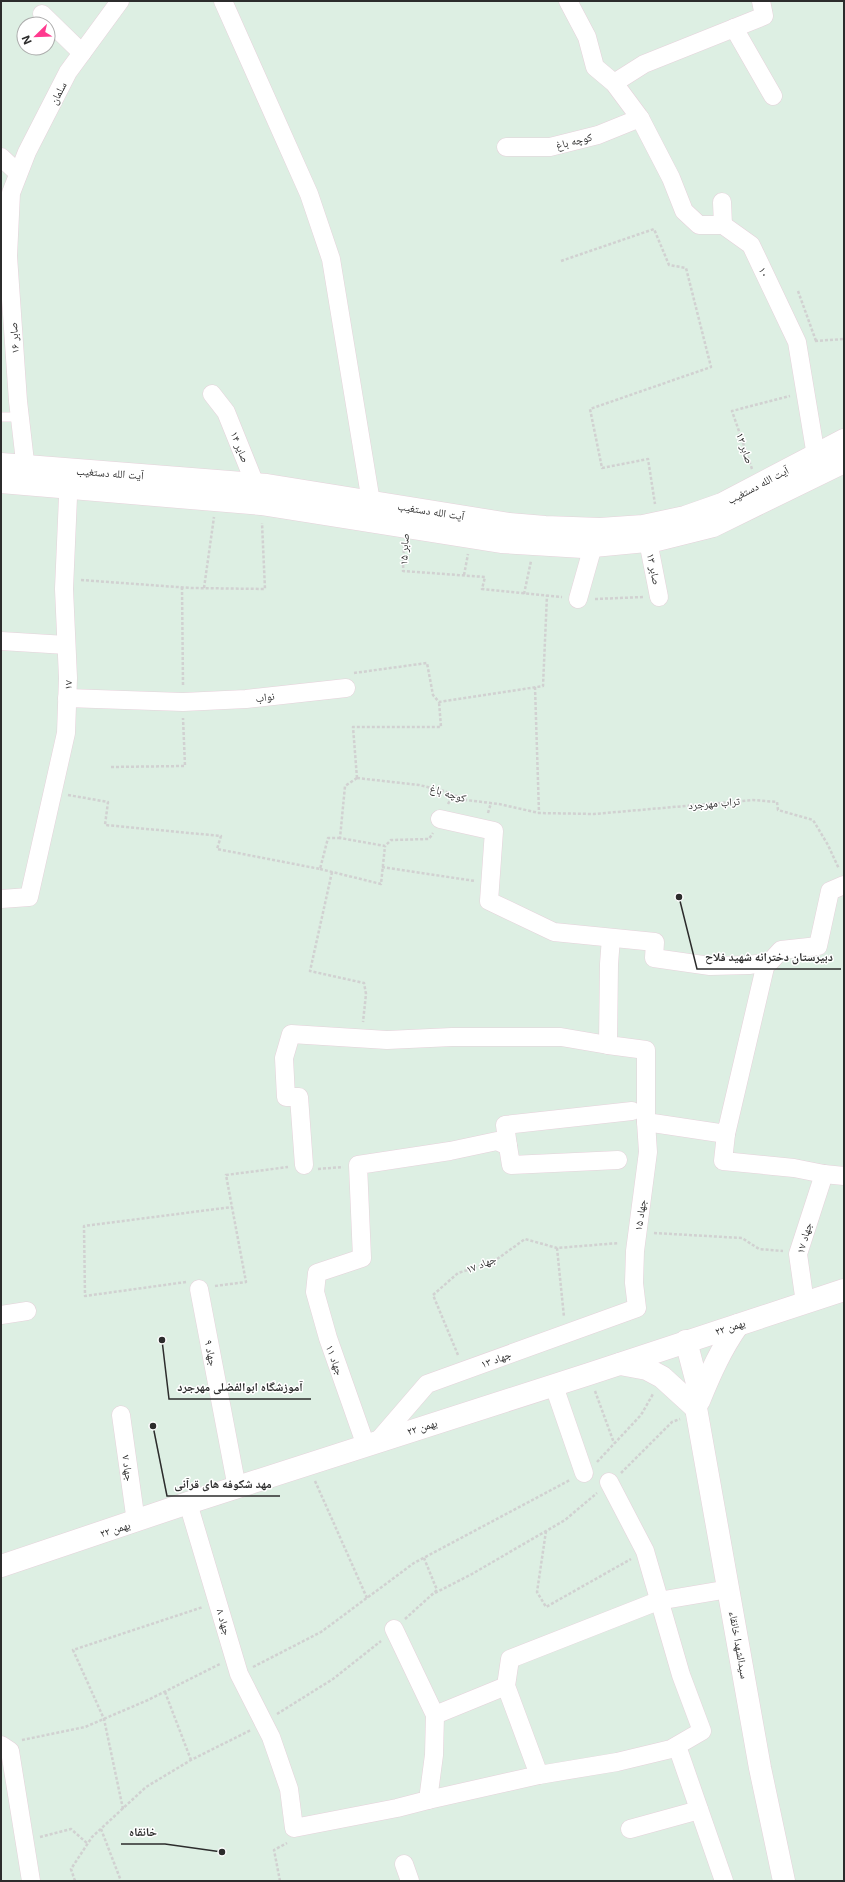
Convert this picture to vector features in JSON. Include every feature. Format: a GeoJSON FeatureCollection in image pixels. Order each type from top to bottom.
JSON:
{"type":"FeatureCollection","features":[{"type":"Feature","properties":{"kind":"main road","name":"آیت الله دستغیب"},"geometry":{"type":"LineString","coordinates":[[370,512],[405,527],[501,542],[583,547],[593,546],[653,532],[713,526],[818,465],[844,440]]}},
{"type":"Feature","properties":{"kind":"main road","name":"آیت الله دستغیب"},"geometry":{"type":"LineString","coordinates":[[653,532],[685,517],[722,504],[758,484],[818,465],[844,462]]}},
{"type":"Feature","properties":{"kind":"main road","name":"آیت الله دستغیب"},"geometry":{"type":"LineString","coordinates":[[1,464],[26,475]]}},
{"type":"Feature","properties":{"kind":"main road","name":"آیت الله دستغیب"},"geometry":{"type":"LineString","coordinates":[[1,482],[26,475],[69,478],[258,497],[370,512],[545,527],[600,529],[643,526],[653,532]]}},
{"type":"Feature","properties":{"kind":"main road","name":"آیت الله دستغیب"},"geometry":{"type":"LineString","coordinates":[[69,478],[216,500],[258,497]]}},
{"type":"Feature","properties":{"kind":"main road","name":"۲۲ بهمن"},"geometry":{"type":"LineString","coordinates":[[1,1566],[136,1522],[188,1503],[554,1386],[844,1290]]}},
{"type":"Feature","properties":{"kind":"main road"},"geometry":{"type":"LineString","coordinates":[[697,1410],[711,1370],[724,1345],[738,1325]]}},
{"type":"Feature","properties":{"kind":"main road"},"geometry":{"type":"LineString","coordinates":[[680,1344],[688,1396],[697,1410]]}},
{"type":"Feature","properties":{"kind":"main road"},"geometry":{"type":"LineString","coordinates":[[619,1364],[647,1369],[662,1378],[697,1410]]}},
{"type":"Feature","properties":{"kind":"main road","name":"سیدالشهدا خانقاء"},"geometry":{"type":"LineString","coordinates":[[697,1410],[760,1768],[784,1881]]}},
{"type":"Feature","properties":{"kind":"street","name":"سلمان"},"geometry":{"type":"LineString","coordinates":[[6,193],[18,173],[27,152],[68,72],[120,1]]}},
{"type":"Feature","properties":{"kind":"street"},"geometry":{"type":"LineString","coordinates":[[223,1],[309,194],[331,259],[370,512]]}},
{"type":"Feature","properties":{"kind":"street"},"geometry":{"type":"LineString","coordinates":[[568,1],[587,37],[595,67],[614,83],[640,118],[671,178],[684,211],[699,225],[723,225],[722,202]]}},
{"type":"Feature","properties":{"kind":"street"},"geometry":{"type":"LineString","coordinates":[[614,83],[644,64],[764,16],[761,1]]}},
{"type":"Feature","properties":{"kind":"street"},"geometry":{"type":"LineString","coordinates":[[42,14],[82,53]]}},
{"type":"Feature","properties":{"kind":"street"},"geometry":{"type":"LineString","coordinates":[[734,28],[773,96]]}},
{"type":"Feature","properties":{"kind":"street","name":"کوچه باغ"},"geometry":{"type":"LineString","coordinates":[[506,147],[550,147],[598,135],[640,118]]}},
{"type":"Feature","properties":{"kind":"street"},"geometry":{"type":"LineString","coordinates":[[1,157],[18,173]]}},
{"type":"Feature","properties":{"kind":"street","name":"صابر ۱۶"},"geometry":{"type":"LineString","coordinates":[[6,193],[8,256],[8,360],[20,417],[26,475]]}},
{"type":"Feature","properties":{"kind":"street","name":"۱۰"},"geometry":{"type":"LineString","coordinates":[[723,225],[751,245],[797,342],[818,465]]}},
{"type":"Feature","properties":{"kind":"street","name":"صایر ۱۴"},"geometry":{"type":"LineString","coordinates":[[212,394],[226,412],[258,497]]}},
{"type":"Feature","properties":{"kind":"street","name":"۱۷"},"geometry":{"type":"LineString","coordinates":[[1,899],[29,897],[54,792],[66,733],[67,698],[64,579],[69,478]]}},
{"type":"Feature","properties":{"kind":"street","name":"صابر ۱۳"},"geometry":{"type":"LineString","coordinates":[[653,532],[659,597]]}},
{"type":"Feature","properties":{"kind":"street"},"geometry":{"type":"LineString","coordinates":[[578,599],[593,546]]}},
{"type":"Feature","properties":{"kind":"street"},"geometry":{"type":"LineString","coordinates":[[1,640],[66,645]]}},
{"type":"Feature","properties":{"kind":"street","name":"نواب"},"geometry":{"type":"LineString","coordinates":[[67,698],[183,702],[246,700],[346,688]]}},
{"type":"Feature","properties":{"kind":"street"},"geometry":{"type":"LineString","coordinates":[[440,819],[494,831],[490,901],[554,932],[655,942],[654,958],[710,966],[749,965],[770,962],[781,950],[818,946],[830,891],[842,879]]}},
{"type":"Feature","properties":{"kind":"street"},"geometry":{"type":"LineString","coordinates":[[304,1165],[299,1097],[286,1097],[284,1058],[290,1034],[387,1040],[452,1037],[561,1037],[608,1045],[609,964],[611,938]]}},
{"type":"Feature","properties":{"kind":"street"},"geometry":{"type":"LineString","coordinates":[[766,963],[726,1134],[723,1161],[794,1168],[844,1176]]}},
{"type":"Feature","properties":{"kind":"street","name":"جهاد ۱۵"},"geometry":{"type":"LineString","coordinates":[[608,1045],[646,1050],[646,1122],[648,1152],[636,1237],[634,1283],[637,1308]]}},
{"type":"Feature","properties":{"kind":"street"},"geometry":{"type":"LineString","coordinates":[[618,1160],[511,1165],[505,1125],[632,1111]]}},
{"type":"Feature","properties":{"kind":"street"},"geometry":{"type":"LineString","coordinates":[[646,1122],[726,1134]]}},
{"type":"Feature","properties":{"kind":"street"},"geometry":{"type":"LineString","coordinates":[[358,1165],[450,1151],[497,1141],[508,1146]]}},
{"type":"Feature","properties":{"kind":"street","name":"جهاد ۱۱"},"geometry":{"type":"LineString","coordinates":[[358,1165],[362,1258],[317,1273],[315,1292],[328,1338],[371,1444]]}},
{"type":"Feature","properties":{"kind":"street","name":"جهاد ۱۷"},"geometry":{"type":"LineString","coordinates":[[805,1303],[798,1254],[824,1174]]}},
{"type":"Feature","properties":{"kind":"street","name":"جهاد ۹"},"geometry":{"type":"LineString","coordinates":[[199,1289],[237,1488]]}},
{"type":"Feature","properties":{"kind":"street","name":"جهاد ۱۳"},"geometry":{"type":"LineString","coordinates":[[371,1444],[427,1384],[637,1308]]}},
{"type":"Feature","properties":{"kind":"street"},"geometry":{"type":"LineString","coordinates":[[1,1315],[27,1311]]}},
{"type":"Feature","properties":{"kind":"street"},"geometry":{"type":"LineString","coordinates":[[554,1386],[584,1473]]}},
{"type":"Feature","properties":{"kind":"street","name":"جهاد ۷"},"geometry":{"type":"LineString","coordinates":[[121,1415],[136,1522]]}},
{"type":"Feature","properties":{"kind":"street"},"geometry":{"type":"LineString","coordinates":[[294,1828],[397,1808],[539,1775],[616,1762],[671,1749],[702,1732],[681,1675],[644,1551],[609,1482]]}},
{"type":"Feature","properties":{"kind":"street","name":"جهاد ۸"},"geometry":{"type":"LineString","coordinates":[[188,1503],[219,1602],[239,1674],[268,1730],[289,1788],[294,1828]]}},
{"type":"Feature","properties":{"kind":"street"},"geometry":{"type":"LineString","coordinates":[[539,1775],[506,1686],[510,1659],[658,1601],[729,1589]]}},
{"type":"Feature","properties":{"kind":"street"},"geometry":{"type":"LineString","coordinates":[[394,1629],[436,1715],[434,1755],[428,1800]]}},
{"type":"Feature","properties":{"kind":"street"},"geometry":{"type":"LineString","coordinates":[[436,1715],[506,1686]]}},
{"type":"Feature","properties":{"kind":"street"},"geometry":{"type":"LineString","coordinates":[[1,1745],[10,1751],[26,1840],[31,1881]]}},
{"type":"Feature","properties":{"kind":"street"},"geometry":{"type":"LineString","coordinates":[[677,1746],[724,1881]]}},
{"type":"Feature","properties":{"kind":"street"},"geometry":{"type":"LineString","coordinates":[[630,1829],[699,1810]]}},
{"type":"Feature","properties":{"kind":"street"},"geometry":{"type":"LineString","coordinates":[[404,1864],[410,1881]]}},
{"type":"Feature","properties":{"kind":"lane"},"geometry":{"type":"LineString","coordinates":[[1,417],[20,417]]}},
{"type":"Feature","properties":{"kind":"path"},"geometry":{"type":"LineString","coordinates":[[561,260],[654,229],[669,265],[686,268],[711,367],[590,409],[602,468],[648,459],[653,532]]}},
{"type":"Feature","properties":{"kind":"path"},"geometry":{"type":"LineString","coordinates":[[798,291],[816,341]]}},
{"type":"Feature","properties":{"kind":"path"},"geometry":{"type":"LineString","coordinates":[[797,342],[844,339]]}},
{"type":"Feature","properties":{"kind":"path","name":"صابر ۱۲"},"geometry":{"type":"LineString","coordinates":[[758,484],[732,411],[806,392]]}},
{"type":"Feature","properties":{"kind":"path"},"geometry":{"type":"LineString","coordinates":[[64,579],[204,588],[265,589],[258,497]]}},
{"type":"Feature","properties":{"kind":"path"},"geometry":{"type":"LineString","coordinates":[[204,588],[216,500]]}},
{"type":"Feature","properties":{"kind":"path","name":"صابر ۱۵"},"geometry":{"type":"LineString","coordinates":[[405,527],[403,571],[485,577],[482,590],[524,594]]}},
{"type":"Feature","properties":{"kind":"path"},"geometry":{"type":"LineString","coordinates":[[535,544],[524,594],[578,599],[659,597]]}},
{"type":"Feature","properties":{"kind":"path"},"geometry":{"type":"LineString","coordinates":[[439,702],[543,686],[547,595]]}},
{"type":"Feature","properties":{"kind":"path"},"geometry":{"type":"LineString","coordinates":[[340,838],[345,786],[357,778],[353,727],[441,727],[439,702],[433,695],[427,663],[348,674],[346,688]]}},
{"type":"Feature","properties":{"kind":"path"},"geometry":{"type":"LineString","coordinates":[[535,687],[539,813]]}},
{"type":"Feature","properties":{"kind":"path","name":"کوچه باغ"},"geometry":{"type":"LineString","coordinates":[[357,778],[419,785],[466,800],[500,804],[539,813]]}},
{"type":"Feature","properties":{"kind":"path"},"geometry":{"type":"LineString","coordinates":[[54,792],[108,802],[105,825],[221,836],[217,850],[320,869],[381,884],[385,846],[391,840],[429,839],[453,795]]}},
{"type":"Feature","properties":{"kind":"path","name":"تراب مهرجرد"},"geometry":{"type":"LineString","coordinates":[[539,813],[594,814],[753,800],[776,802],[778,810],[813,820],[828,845],[842,879]]}},
{"type":"Feature","properties":{"kind":"path"},"geometry":{"type":"LineString","coordinates":[[320,869],[328,838],[340,838],[385,846]]}},
{"type":"Feature","properties":{"kind":"path"},"geometry":{"type":"LineString","coordinates":[[382,867],[491,883]]}},
{"type":"Feature","properties":{"kind":"path"},"geometry":{"type":"LineString","coordinates":[[332,872],[310,971],[364,983],[366,994],[361,1039]]}},
{"type":"Feature","properties":{"kind":"path"},"geometry":{"type":"LineString","coordinates":[[232,1207],[84,1226],[85,1296],[185,1282],[199,1289],[246,1282],[232,1207],[226,1175],[304,1165],[321,1170],[358,1165]]}},
{"type":"Feature","properties":{"kind":"path","name":"جهاد ۱۷"},"geometry":{"type":"LineString","coordinates":[[464,1370],[433,1295],[458,1273],[493,1262],[525,1238],[557,1248],[636,1237],[742,1238],[759,1249],[798,1254]]}},
{"type":"Feature","properties":{"kind":"path"},"geometry":{"type":"LineString","coordinates":[[557,1248],[565,1333]]}},
{"type":"Feature","properties":{"kind":"path"},"geometry":{"type":"LineString","coordinates":[[589,1374],[614,1443]]}},
{"type":"Feature","properties":{"kind":"path"},"geometry":{"type":"LineString","coordinates":[[1,1745],[85,1727],[165,1692],[227,1661],[239,1674],[321,1632],[414,1563],[584,1473],[641,1415],[662,1378]]}},
{"type":"Feature","properties":{"kind":"path"},"geometry":{"type":"LineString","coordinates":[[431,1595],[472,1574],[565,1520],[632,1463],[672,1422],[697,1410]]}},
{"type":"Feature","properties":{"kind":"path"},"geometry":{"type":"LineString","coordinates":[[308,1465],[367,1598]]}},
{"type":"Feature","properties":{"kind":"path"},"geometry":{"type":"LineString","coordinates":[[546,1531],[537,1592],[546,1607],[644,1551]]}},
{"type":"Feature","properties":{"kind":"path"},"geometry":{"type":"LineString","coordinates":[[75,1881],[71,1870],[88,1844],[101,1829],[146,1788],[191,1760],[268,1730],[394,1629],[437,1590],[424,1558]]}},
{"type":"Feature","properties":{"kind":"path"},"geometry":{"type":"LineString","coordinates":[[122,1809],[104,1719],[73,1650],[219,1602]]}},
{"type":"Feature","properties":{"kind":"path"},"geometry":{"type":"LineString","coordinates":[[165,1692],[191,1760]]}},
{"type":"Feature","properties":{"kind":"path"},"geometry":{"type":"LineString","coordinates":[[280,1881],[274,1850],[292,1840],[294,1828]]}},
{"type":"Feature","properties":{"kind":"path"},"geometry":{"type":"LineString","coordinates":[[26,1840],[71,1829],[88,1844]]}},
{"type":"Feature","properties":{"kind":"path"},"geometry":{"type":"LineString","coordinates":[[101,1829],[121,1881]]}},
{"type":"Feature","properties":{"kind":"place","name":"دبیرستان دخترانه شهید فلاح"},"geometry":{"type":"Point","coordinates":[679,897]}},
{"type":"Feature","properties":{"kind":"place","name":"آموزشگاه ابوالفضلی مهرجرد"},"geometry":{"type":"Point","coordinates":[162,1340]}},
{"type":"Feature","properties":{"kind":"place","name":"مهد شکوفه های قرآنی"},"geometry":{"type":"Point","coordinates":[153,1426]}},
{"type":"Feature","properties":{"kind":"place","name":"خانقاه"},"geometry":{"type":"Point","coordinates":[222,1852]}}]}
